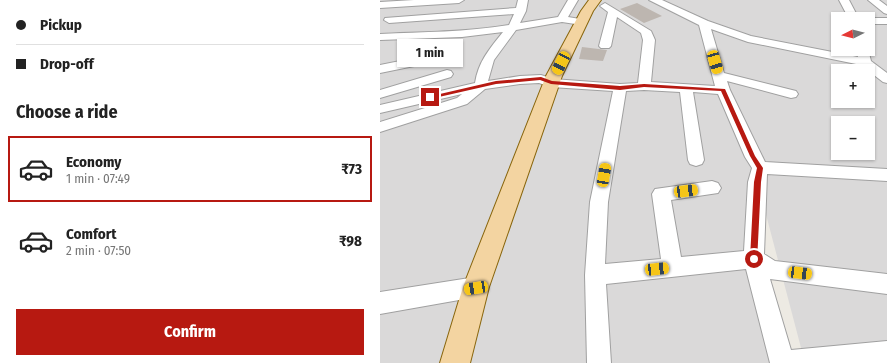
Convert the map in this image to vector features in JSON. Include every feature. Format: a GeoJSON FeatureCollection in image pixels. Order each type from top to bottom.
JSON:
{"type":"FeatureCollection","features":[{"type":"Feature","properties":{"kind":"main road"},"geometry":{"type":"LineString","coordinates":[[455,363],[476,288],[551,83],[596,7]]}},
{"type":"Feature","properties":{"kind":"street"},"geometry":{"type":"LineString","coordinates":[[383,3],[459,0]]}},
{"type":"Feature","properties":{"kind":"street"},"geometry":{"type":"LineString","coordinates":[[481,86],[481,77],[485,66],[495,48],[512,27],[521,11],[524,0]]}},
{"type":"Feature","properties":{"kind":"street"},"geometry":{"type":"LineString","coordinates":[[654,0],[704,23],[748,39],[865,62],[887,79]]}},
{"type":"Feature","properties":{"kind":"street"},"geometry":{"type":"LineString","coordinates":[[844,0],[850,12]]}},
{"type":"Feature","properties":{"kind":"street"},"geometry":{"type":"LineString","coordinates":[[873,0],[887,11]]}},
{"type":"Feature","properties":{"kind":"street"},"geometry":{"type":"LineString","coordinates":[[380,30],[401,3]]}},
{"type":"Feature","properties":{"kind":"street"},"geometry":{"type":"LineString","coordinates":[[562,19],[596,7]]}},
{"type":"Feature","properties":{"kind":"street"},"geometry":{"type":"LineString","coordinates":[[596,7],[605,46]]}},
{"type":"Feature","properties":{"kind":"street"},"geometry":{"type":"LineString","coordinates":[[380,37],[462,34],[562,19],[596,7],[646,31],[649,40],[644,86]]}},
{"type":"Feature","properties":{"kind":"street"},"geometry":{"type":"LineString","coordinates":[[389,20],[521,11]]}},
{"type":"Feature","properties":{"kind":"street"},"geometry":{"type":"LineString","coordinates":[[875,21],[887,21]]}},
{"type":"Feature","properties":{"kind":"street"},"geometry":{"type":"LineString","coordinates":[[704,23],[721,82],[753,156],[760,168],[757,182],[754,259],[782,363]]}},
{"type":"Feature","properties":{"kind":"street"},"geometry":{"type":"LineString","coordinates":[[711,48],[731,33]]}},
{"type":"Feature","properties":{"kind":"street"},"geometry":{"type":"LineString","coordinates":[[864,56],[865,62]]}},
{"type":"Feature","properties":{"kind":"street"},"geometry":{"type":"LineString","coordinates":[[380,69],[420,61]]}},
{"type":"Feature","properties":{"kind":"street"},"geometry":{"type":"LineString","coordinates":[[380,94],[447,74]]}},
{"type":"Feature","properties":{"kind":"street"},"geometry":{"type":"LineString","coordinates":[[380,109],[496,82],[541,79],[551,83],[620,88],[644,86],[686,89],[721,82],[791,94]]}},
{"type":"Feature","properties":{"kind":"street"},"geometry":{"type":"LineString","coordinates":[[380,128],[462,101],[481,86]]}},
{"type":"Feature","properties":{"kind":"street"},"geometry":{"type":"LineString","coordinates":[[599,363],[595,275],[599,202],[620,88]]}},
{"type":"Feature","properties":{"kind":"street"},"geometry":{"type":"LineString","coordinates":[[686,89],[696,160]]}},
{"type":"Feature","properties":{"kind":"street"},"geometry":{"type":"LineString","coordinates":[[760,168],[887,176]]}},
{"type":"Feature","properties":{"kind":"street"},"geometry":{"type":"LineString","coordinates":[[672,268],[661,194],[712,188]]}},
{"type":"Feature","properties":{"kind":"street"},"geometry":{"type":"LineString","coordinates":[[595,275],[754,259],[772,270],[887,284]]}},
{"type":"Feature","properties":{"kind":"street"},"geometry":{"type":"LineString","coordinates":[[380,303],[476,288]]}},
{"type":"Feature","properties":{"kind":"street"},"geometry":{"type":"LineString","coordinates":[[786,363],[887,353]]}},
{"type":"Feature","properties":{"kind":"shaded area"},"geometry":{"type":"Polygon","coordinates":[[[380,0],[887,0],[887,363],[805,363],[758,184],[755,243],[787,363],[380,363],[380,0]]]}},
{"type":"Feature","properties":{"kind":"building"},"geometry":{"type":"Polygon","coordinates":[[[637,3],[662,16],[644,23],[620,9],[637,3]]]}},
{"type":"Feature","properties":{"kind":"building"},"geometry":{"type":"Polygon","coordinates":[[[582,47],[607,50],[603,61],[579,59],[582,47]]]}},
{"type":"Feature","properties":{"kind":"route"},"geometry":{"type":"LineString","coordinates":[[430,97],[496,82],[541,79],[551,83],[620,88],[644,86],[723,90],[760,168],[757,182],[754,259]]}}]}
